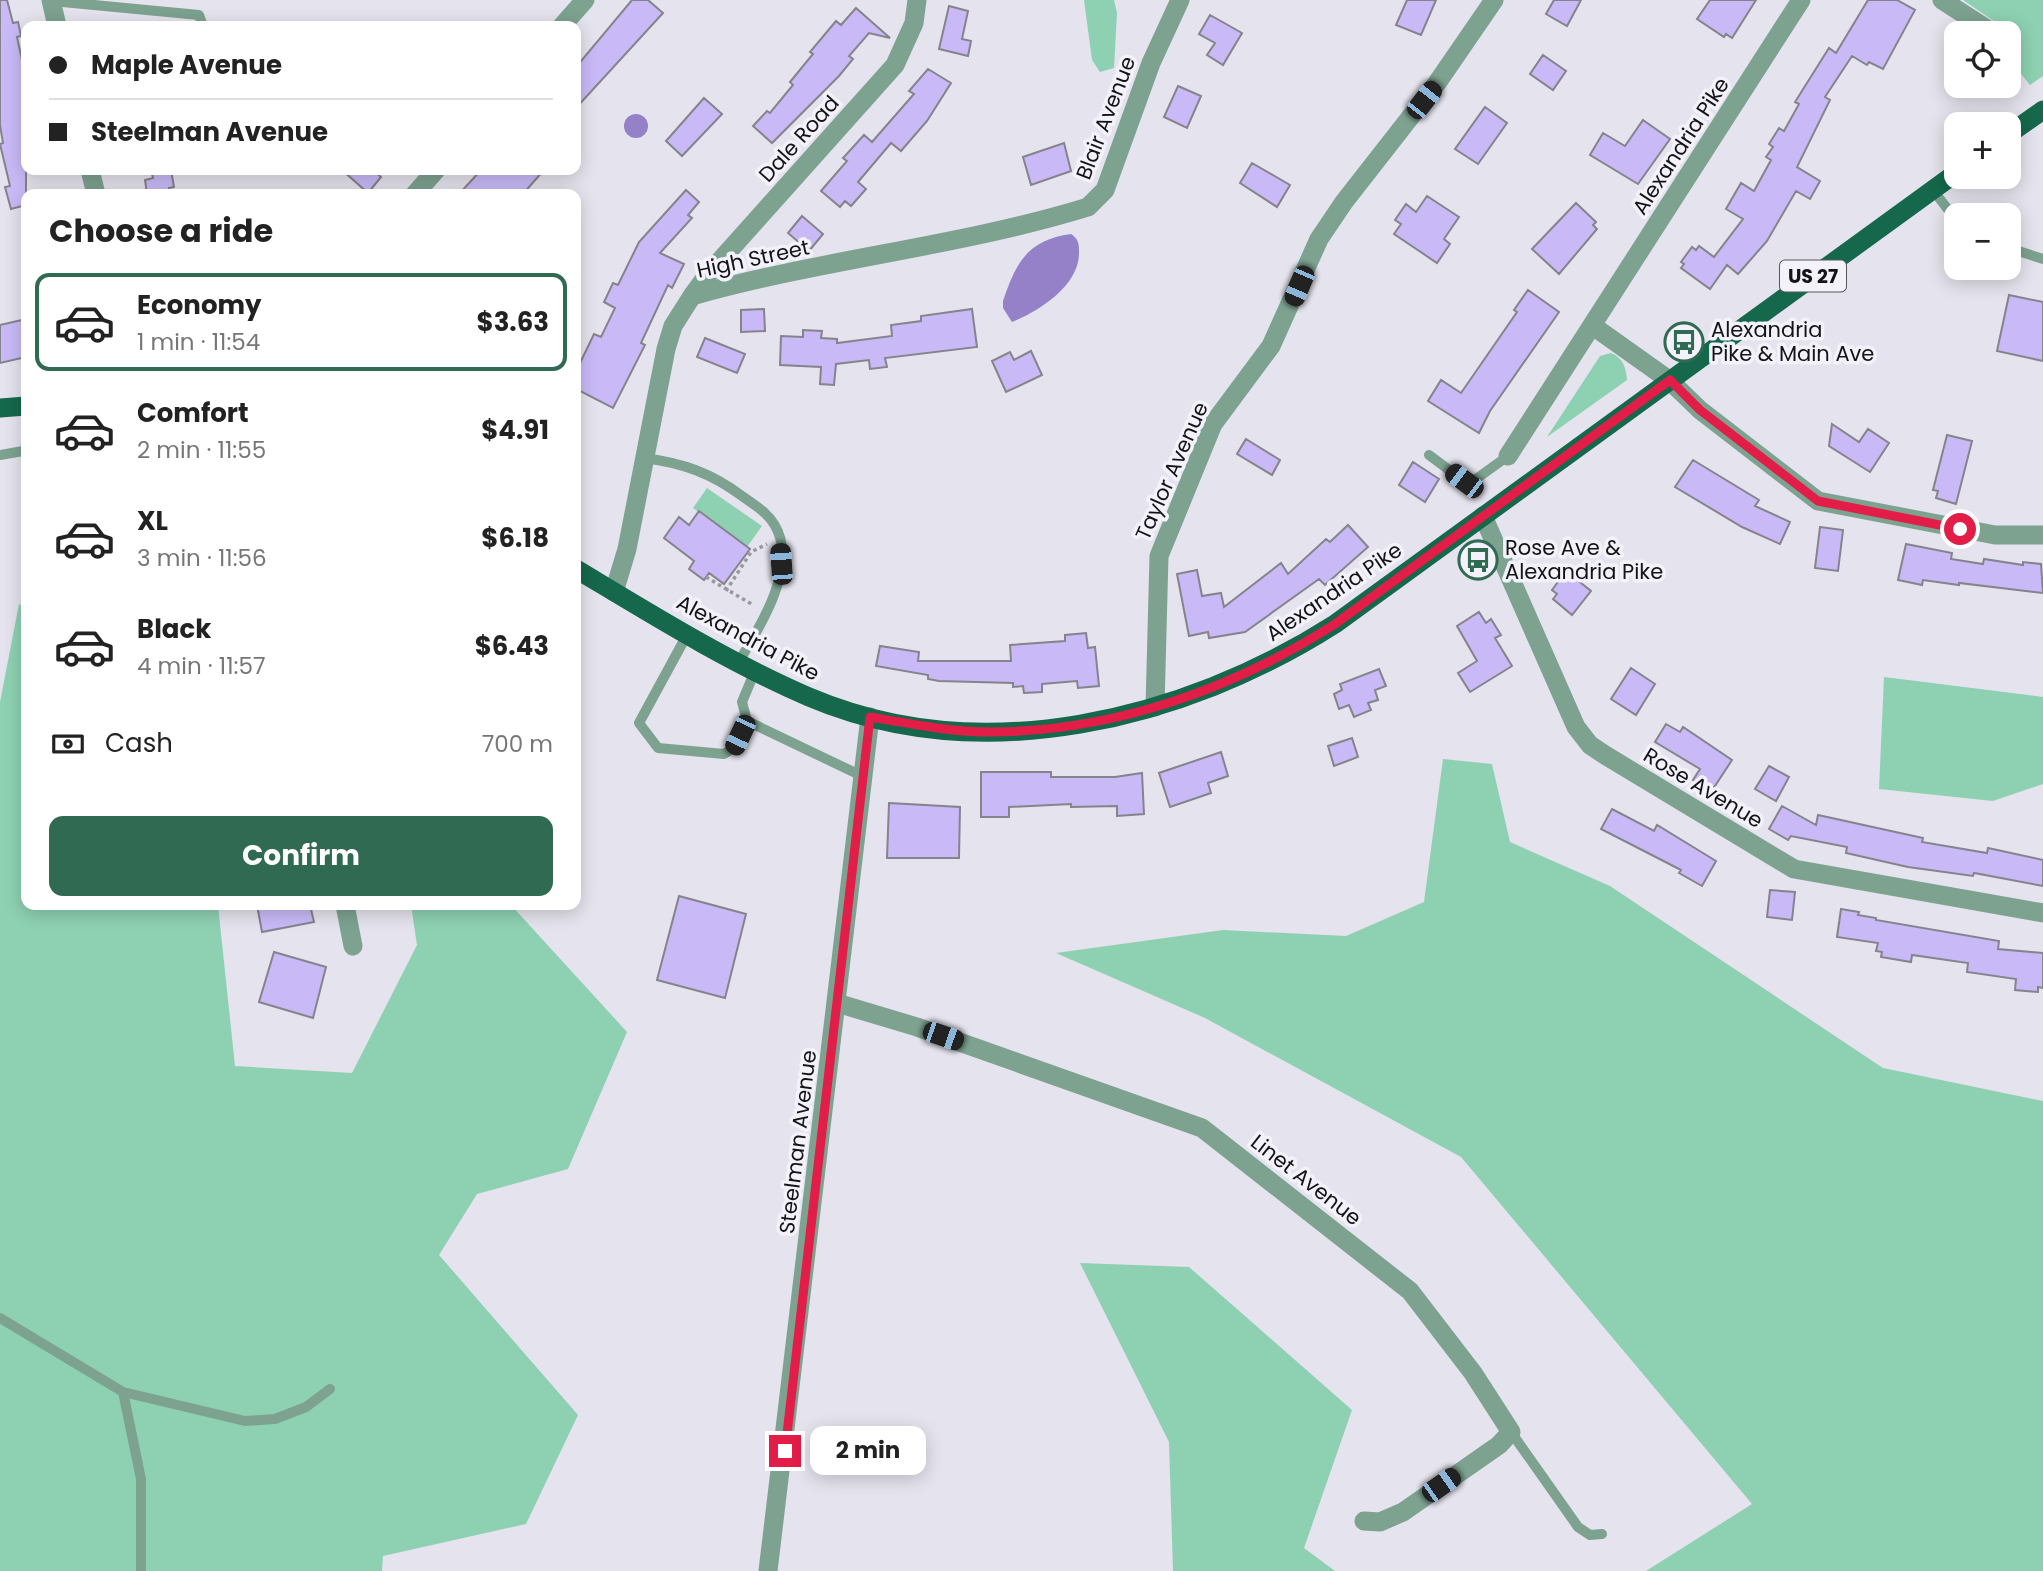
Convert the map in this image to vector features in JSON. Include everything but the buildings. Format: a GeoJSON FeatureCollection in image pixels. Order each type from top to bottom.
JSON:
{"type":"FeatureCollection","features":[{"type":"Feature","properties":{"kind":"main road"},"geometry":{"type":"LineString","coordinates":[[2021,126],[2043,110]]}},
{"type":"Feature","properties":{"kind":"main road","name":"Alexandria Pike"},"geometry":{"type":"LineString","coordinates":[[581,572],[746,667],[810,697],[870,717],[936,729],[993,732],[1117,718],[1215,688],[1296,649],[1944,182]]}},
{"type":"Feature","properties":{"kind":"main road"},"geometry":{"type":"LineString","coordinates":[[0,408],[21,406]]}},
{"type":"Feature","properties":{"kind":"street"},"geometry":{"type":"LineString","coordinates":[[52,0],[56,21]]}},
{"type":"Feature","properties":{"kind":"street"},"geometry":{"type":"LineString","coordinates":[[566,21],[585,0]]}},
{"type":"Feature","properties":{"kind":"street","name":"Dale Road"},"geometry":{"type":"LineString","coordinates":[[692,296],[709,273],[895,65],[914,23],[917,0]]}},
{"type":"Feature","properties":{"kind":"street","name":"Blair Avenue"},"geometry":{"type":"LineString","coordinates":[[1043,219],[1087,207],[1105,190],[1151,63],[1180,0]]}},
{"type":"Feature","properties":{"kind":"street","name":"Taylor Avenue"},"geometry":{"type":"LineString","coordinates":[[1155,707],[1159,556],[1213,424],[1271,346],[1319,239],[1344,202],[1437,83],[1494,0]]}},
{"type":"Feature","properties":{"kind":"street","name":"Alexandria Pike"},"geometry":{"type":"LineString","coordinates":[[1508,456],[1801,0]]}},
{"type":"Feature","properties":{"kind":"street"},"geometry":{"type":"LineString","coordinates":[[1942,0],[1974,21]]}},
{"type":"Feature","properties":{"kind":"street"},"geometry":{"type":"LineString","coordinates":[[419,189],[432,175]]}},
{"type":"Feature","properties":{"kind":"street","name":"High Street"},"geometry":{"type":"LineString","coordinates":[[614,592],[627,549],[666,349],[673,326],[692,296],[748,280],[917,250],[1043,219]]}},
{"type":"Feature","properties":{"kind":"street"},"geometry":{"type":"LineString","coordinates":[[1593,326],[1670,380],[1709,417],[1818,501],[1995,535],[2043,535]]}},
{"type":"Feature","properties":{"kind":"street","name":"Rose Avenue"},"geometry":{"type":"LineString","coordinates":[[1483,516],[1559,693],[1576,727],[1598,750],[1794,869],[2043,913]]}},
{"type":"Feature","properties":{"kind":"street","name":"Steelman Avenue"},"geometry":{"type":"LineString","coordinates":[[768,1571],[870,717]]}},
{"type":"Feature","properties":{"kind":"street"},"geometry":{"type":"LineString","coordinates":[[346,910],[352,946]]}},
{"type":"Feature","properties":{"kind":"street","name":"Linet Avenue"},"geometry":{"type":"LineString","coordinates":[[837,1003],[917,1027],[1202,1128],[1410,1291],[1473,1373],[1511,1433]]}},
{"type":"Feature","properties":{"kind":"street"},"geometry":{"type":"LineString","coordinates":[[1364,1521],[1380,1522],[1403,1512],[1499,1446],[1511,1433]]}},
{"type":"Feature","properties":{"kind":"lane"},"geometry":{"type":"LineString","coordinates":[[52,0],[201,21]]}},
{"type":"Feature","properties":{"kind":"lane"},"geometry":{"type":"LineString","coordinates":[[1933,190],[1944,204]]}},
{"type":"Feature","properties":{"kind":"lane"},"geometry":{"type":"LineString","coordinates":[[2021,252],[2043,258]]}},
{"type":"Feature","properties":{"kind":"lane"},"geometry":{"type":"LineString","coordinates":[[0,455],[21,451]]}},
{"type":"Feature","properties":{"kind":"lane"},"geometry":{"type":"LineString","coordinates":[[1429,455],[1464,481],[1476,479],[1508,456]]}},
{"type":"Feature","properties":{"kind":"lane"},"geometry":{"type":"LineString","coordinates":[[644,458],[683,463],[713,475],[767,515],[776,526],[781,564],[776,594],[746,667],[742,702],[747,721],[734,748],[724,754],[658,748],[639,723],[688,633]]}},
{"type":"Feature","properties":{"kind":"lane"},"geometry":{"type":"LineString","coordinates":[[747,721],[863,777]]}},
{"type":"Feature","properties":{"kind":"lane"},"geometry":{"type":"LineString","coordinates":[[0,1318],[123,1392],[245,1422],[275,1419],[306,1407],[330,1389]]}},
{"type":"Feature","properties":{"kind":"lane"},"geometry":{"type":"LineString","coordinates":[[123,1392],[142,1479],[141,1571]]}},
{"type":"Feature","properties":{"kind":"lane"},"geometry":{"type":"LineString","coordinates":[[1511,1433],[1578,1527],[1590,1535],[1602,1534]]}},
{"type":"Feature","properties":{"kind":"path"},"geometry":{"type":"LineString","coordinates":[[726,591],[751,552],[762,545],[779,542]]}},
{"type":"Feature","properties":{"kind":"path"},"geometry":{"type":"LineString","coordinates":[[706,577],[726,591],[768,612]]}},
{"type":"Feature","properties":{"kind":"green space"},"geometry":{"type":"Polygon","coordinates":[[[1084,0],[1114,0],[1117,13],[1114,68],[1100,72],[1092,60],[1084,0]]]}},
{"type":"Feature","properties":{"kind":"green space"},"geometry":{"type":"Polygon","coordinates":[[[1963,0],[2043,0],[2043,76],[2030,85],[2021,74],[2021,21],[1994,21],[1963,0]]]}},
{"type":"Feature","properties":{"kind":"green space"},"geometry":{"type":"Polygon","coordinates":[[[1611,353],[1623,364],[1627,380],[1547,437],[1600,356],[1611,353]]]}},
{"type":"Feature","properties":{"kind":"green space"},"geometry":{"type":"Polygon","coordinates":[[[707,488],[762,526],[747,547],[693,508],[707,488]]]}},
{"type":"Feature","properties":{"kind":"green space"},"geometry":{"type":"Polygon","coordinates":[[[19,604],[21,910],[219,910],[235,1066],[352,1073],[417,945],[412,910],[516,910],[627,1032],[568,1169],[477,1194],[439,1255],[578,1415],[526,1524],[383,1556],[382,1571],[0,1571],[0,702],[19,604]]]}},
{"type":"Feature","properties":{"kind":"green space"},"geometry":{"type":"Polygon","coordinates":[[[1884,677],[2043,697],[2043,784],[1993,801],[1879,789],[1884,677]]]}},
{"type":"Feature","properties":{"kind":"green space"},"geometry":{"type":"Polygon","coordinates":[[[1443,759],[1492,764],[1510,842],[1610,886],[1883,1068],[2043,1101],[2043,1571],[1646,1571],[1752,1504],[1461,1157],[1205,1018],[1056,953],[1223,930],[1346,936],[1424,902],[1443,759]]]}},
{"type":"Feature","properties":{"kind":"green space"},"geometry":{"type":"Polygon","coordinates":[[[1080,1263],[1189,1267],[1352,1410],[1304,1548],[1335,1571],[1173,1571],[1169,1442],[1080,1263]]]}},
{"type":"Feature","properties":{"kind":"shaded area"},"geometry":{"type":"Polygon","coordinates":[[[636,114],[647,121],[648,126],[641,137],[636,138],[625,131],[624,126],[631,115],[636,114]]]}},
{"type":"Feature","properties":{"kind":"shaded area"},"geometry":{"type":"Polygon","coordinates":[[[1071,234],[1079,245],[1077,265],[1072,276],[1056,296],[1012,322],[1003,308],[1003,301],[1019,264],[1026,255],[1044,242],[1071,234]]]}},
{"type":"Feature","properties":{"kind":"place","name":"Alexandria Pike & Main Ave"},"geometry":{"type":"Point","coordinates":[1684,342]}},
{"type":"Feature","properties":{"kind":"place","name":"Rose Ave & Alexandria Pike"},"geometry":{"type":"Point","coordinates":[1478,560]}},
{"type":"Feature","properties":{"kind":"route"},"geometry":{"type":"LineString","coordinates":[[785,1451],[870,717],[936,729],[993,732],[1057,727],[1117,718],[1215,688],[1296,649],[1335,624],[1670,380],[1700,410],[1818,501],[1960,529]]}}]}
